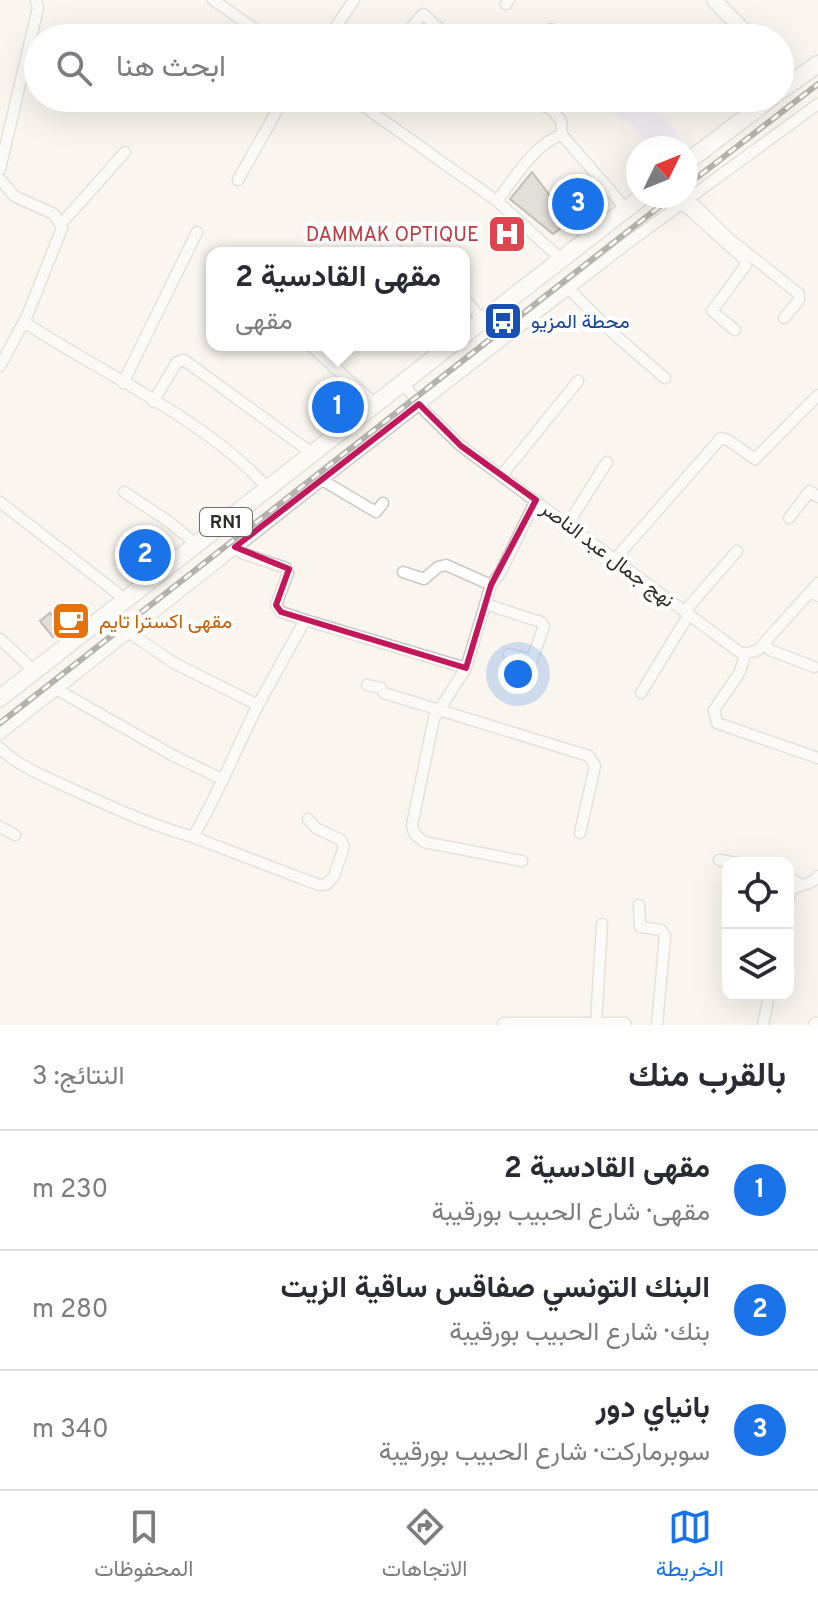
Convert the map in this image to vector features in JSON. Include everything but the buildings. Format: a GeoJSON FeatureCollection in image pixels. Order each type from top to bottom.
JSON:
{"type":"FeatureCollection","features":[{"type":"Feature","properties":{"kind":"main road"},"geometry":{"type":"LineString","coordinates":[[794,82],[818,64]]}},
{"type":"Feature","properties":{"kind":"main road"},"geometry":{"type":"LineString","coordinates":[[698,154],[753,112]]}},
{"type":"Feature","properties":{"kind":"main road"},"geometry":{"type":"LineString","coordinates":[[470,331],[626,209]]}},
{"type":"Feature","properties":{"kind":"main road","name":"RN1"},"geometry":{"type":"LineString","coordinates":[[0,698],[441,351]]}},
{"type":"Feature","properties":{"kind":"street"},"geometry":{"type":"LineString","coordinates":[[34,24],[38,8],[36,0]]}},
{"type":"Feature","properties":{"kind":"street"},"geometry":{"type":"LineString","coordinates":[[213,0],[248,24]]}},
{"type":"Feature","properties":{"kind":"street"},"geometry":{"type":"LineString","coordinates":[[338,24],[354,0]]}},
{"type":"Feature","properties":{"kind":"street"},"geometry":{"type":"LineString","coordinates":[[714,0],[737,24]]}},
{"type":"Feature","properties":{"kind":"street"},"geometry":{"type":"LineString","coordinates":[[414,24],[423,14],[434,24]]}},
{"type":"Feature","properties":{"kind":"street"},"geometry":{"type":"LineString","coordinates":[[0,169],[24,67]]}},
{"type":"Feature","properties":{"kind":"street"},"geometry":{"type":"LineString","coordinates":[[698,194],[818,104]]}},
{"type":"Feature","properties":{"kind":"street"},"geometry":{"type":"LineString","coordinates":[[238,180],[276,112]]}},
{"type":"Feature","properties":{"kind":"street"},"geometry":{"type":"LineString","coordinates":[[373,112],[497,201],[562,260]]}},
{"type":"Feature","properties":{"kind":"street"},"geometry":{"type":"LineString","coordinates":[[554,112],[561,121],[562,135],[626,209]]}},
{"type":"Feature","properties":{"kind":"street"},"geometry":{"type":"LineString","coordinates":[[497,201],[542,145],[562,135]]}},
{"type":"Feature","properties":{"kind":"street"},"geometry":{"type":"LineString","coordinates":[[61,224],[125,152]]}},
{"type":"Feature","properties":{"kind":"street"},"geometry":{"type":"LineString","coordinates":[[0,179],[10,193],[54,214],[61,224],[61,232],[24,322],[0,366]]}},
{"type":"Feature","properties":{"kind":"street"},"geometry":{"type":"LineString","coordinates":[[0,734],[419,404],[679,208]]}},
{"type":"Feature","properties":{"kind":"street"},"geometry":{"type":"LineString","coordinates":[[693,208],[744,259],[746,265],[712,311],[735,330]]}},
{"type":"Feature","properties":{"kind":"street"},"geometry":{"type":"LineString","coordinates":[[694,208],[799,294],[799,300],[784,318]]}},
{"type":"Feature","properties":{"kind":"street"},"geometry":{"type":"LineString","coordinates":[[123,383],[197,232]]}},
{"type":"Feature","properties":{"kind":"street"},"geometry":{"type":"LineString","coordinates":[[375,234],[393,247]]}},
{"type":"Feature","properties":{"kind":"street"},"geometry":{"type":"LineString","coordinates":[[569,289],[615,335],[665,378]]}},
{"type":"Feature","properties":{"kind":"street"},"geometry":{"type":"LineString","coordinates":[[470,305],[483,321]]}},
{"type":"Feature","properties":{"kind":"street"},"geometry":{"type":"LineString","coordinates":[[24,322],[209,439],[254,473],[268,489]]}},
{"type":"Feature","properties":{"kind":"street"},"geometry":{"type":"LineString","coordinates":[[317,351],[375,404]]}},
{"type":"Feature","properties":{"kind":"street"},"geometry":{"type":"LineString","coordinates":[[153,402],[177,362],[184,360],[313,454]]}},
{"type":"Feature","properties":{"kind":"street"},"geometry":{"type":"LineString","coordinates":[[502,475],[578,381]]}},
{"type":"Feature","properties":{"kind":"street","name":"نهج جمال عبد الناصر"},"geometry":{"type":"LineString","coordinates":[[402,382],[419,404],[461,446],[745,654]]}},
{"type":"Feature","properties":{"kind":"street"},"geometry":{"type":"LineString","coordinates":[[615,559],[721,438],[755,459],[818,395]]}},
{"type":"Feature","properties":{"kind":"street"},"geometry":{"type":"LineString","coordinates":[[568,524],[607,462]]}},
{"type":"Feature","properties":{"kind":"street"},"geometry":{"type":"LineString","coordinates":[[322,480],[376,512],[383,503]]}},
{"type":"Feature","properties":{"kind":"street"},"geometry":{"type":"LineString","coordinates":[[789,518],[810,491],[818,497]]}},
{"type":"Feature","properties":{"kind":"street"},"geometry":{"type":"LineString","coordinates":[[124,492],[196,544]]}},
{"type":"Feature","properties":{"kind":"street"},"geometry":{"type":"LineString","coordinates":[[522,861],[424,842],[414,833],[412,825],[434,718],[466,668],[491,585],[536,500]]}},
{"type":"Feature","properties":{"kind":"street"},"geometry":{"type":"LineString","coordinates":[[0,502],[126,600]]}},
{"type":"Feature","properties":{"kind":"street"},"geometry":{"type":"LineString","coordinates":[[235,547],[242,553],[286,568],[288,573],[276,605],[281,612],[466,668]]}},
{"type":"Feature","properties":{"kind":"street"},"geometry":{"type":"LineString","coordinates":[[641,693],[687,612],[737,551]]}},
{"type":"Feature","properties":{"kind":"street"},"geometry":{"type":"LineString","coordinates":[[403,572],[424,579],[438,567],[446,565],[491,585]]}},
{"type":"Feature","properties":{"kind":"street"},"geometry":{"type":"LineString","coordinates":[[818,583],[814,594],[758,650],[745,654],[740,672],[714,710],[717,723],[818,758]]}},
{"type":"Feature","properties":{"kind":"street"},"geometry":{"type":"LineString","coordinates":[[485,604],[541,622],[544,626],[532,660],[509,654]]}},
{"type":"Feature","properties":{"kind":"street"},"geometry":{"type":"LineString","coordinates":[[193,837],[210,808],[258,705],[305,620]]}},
{"type":"Feature","properties":{"kind":"street"},"geometry":{"type":"LineString","coordinates":[[130,633],[174,663],[258,705]]}},
{"type":"Feature","properties":{"kind":"street"},"geometry":{"type":"LineString","coordinates":[[0,639],[34,671]]}},
{"type":"Feature","properties":{"kind":"street"},"geometry":{"type":"LineString","coordinates":[[764,644],[770,650],[814,667]]}},
{"type":"Feature","properties":{"kind":"street"},"geometry":{"type":"LineString","coordinates":[[367,685],[381,688],[384,693],[589,756],[595,766],[580,833]]}},
{"type":"Feature","properties":{"kind":"street"},"geometry":{"type":"LineString","coordinates":[[56,689],[174,756],[222,779]]}},
{"type":"Feature","properties":{"kind":"street"},"geometry":{"type":"LineString","coordinates":[[0,748],[21,764],[116,809],[319,885],[327,884],[334,876],[344,847],[341,840],[316,828],[308,819]]}},
{"type":"Feature","properties":{"kind":"street"},"geometry":{"type":"LineString","coordinates":[[0,827],[15,835]]}},
{"type":"Feature","properties":{"kind":"street"},"geometry":{"type":"LineString","coordinates":[[794,888],[811,883],[818,876]]}},
{"type":"Feature","properties":{"kind":"street"},"geometry":{"type":"LineString","coordinates":[[794,880],[800,884]]}},
{"type":"Feature","properties":{"kind":"street"},"geometry":{"type":"LineString","coordinates":[[639,905],[640,927],[661,930],[665,936],[657,1025]]}},
{"type":"Feature","properties":{"kind":"street"},"geometry":{"type":"LineString","coordinates":[[587,1024],[602,924]]}},
{"type":"Feature","properties":{"kind":"street"},"geometry":{"type":"LineString","coordinates":[[763,1025],[768,1001]]}},
{"type":"Feature","properties":{"kind":"street"},"geometry":{"type":"LineString","coordinates":[[505,1025],[624,1025]]}},
{"type":"Feature","properties":{"kind":"highlighted area"},"geometry":{"type":"Polygon","coordinates":[[[419,404],[461,446],[536,500],[491,585],[466,668],[281,612],[276,605],[289,569],[235,547],[419,404]]]}},
{"type":"Feature","properties":{"kind":"shaded area"},"geometry":{"type":"Polygon","coordinates":[[[614,112],[661,112],[679,136],[641,136],[627,118],[622,122],[614,112]]]}},
{"type":"Feature","properties":{"kind":"railway"},"geometry":{"type":"LineString","coordinates":[[794,103],[818,84]]}},
{"type":"Feature","properties":{"kind":"railway"},"geometry":{"type":"LineString","coordinates":[[698,177],[782,112]]}},
{"type":"Feature","properties":{"kind":"railway"},"geometry":{"type":"LineString","coordinates":[[0,723],[658,208]]}},
{"type":"Feature","properties":{"kind":"place","name":"بانياي دور"},"geometry":{"type":"Point","coordinates":[578,204]}},
{"type":"Feature","properties":{"kind":"place","name":"DAMMAK OPTIQUE"},"geometry":{"type":"Point","coordinates":[507,234]}},
{"type":"Feature","properties":{"kind":"place","name":"محطة المزيو"},"geometry":{"type":"Point","coordinates":[503,321]}},
{"type":"Feature","properties":{"kind":"place","name":"مقهى القادسية 2"},"geometry":{"type":"Point","coordinates":[338,407]}},
{"type":"Feature","properties":{"kind":"place","name":"البنك التونسي صفاقس ساقية الزيت"},"geometry":{"type":"Point","coordinates":[145,555]}},
{"type":"Feature","properties":{"kind":"place","name":"مقهى اكسترا تايم"},"geometry":{"type":"Point","coordinates":[71,621]}}]}
